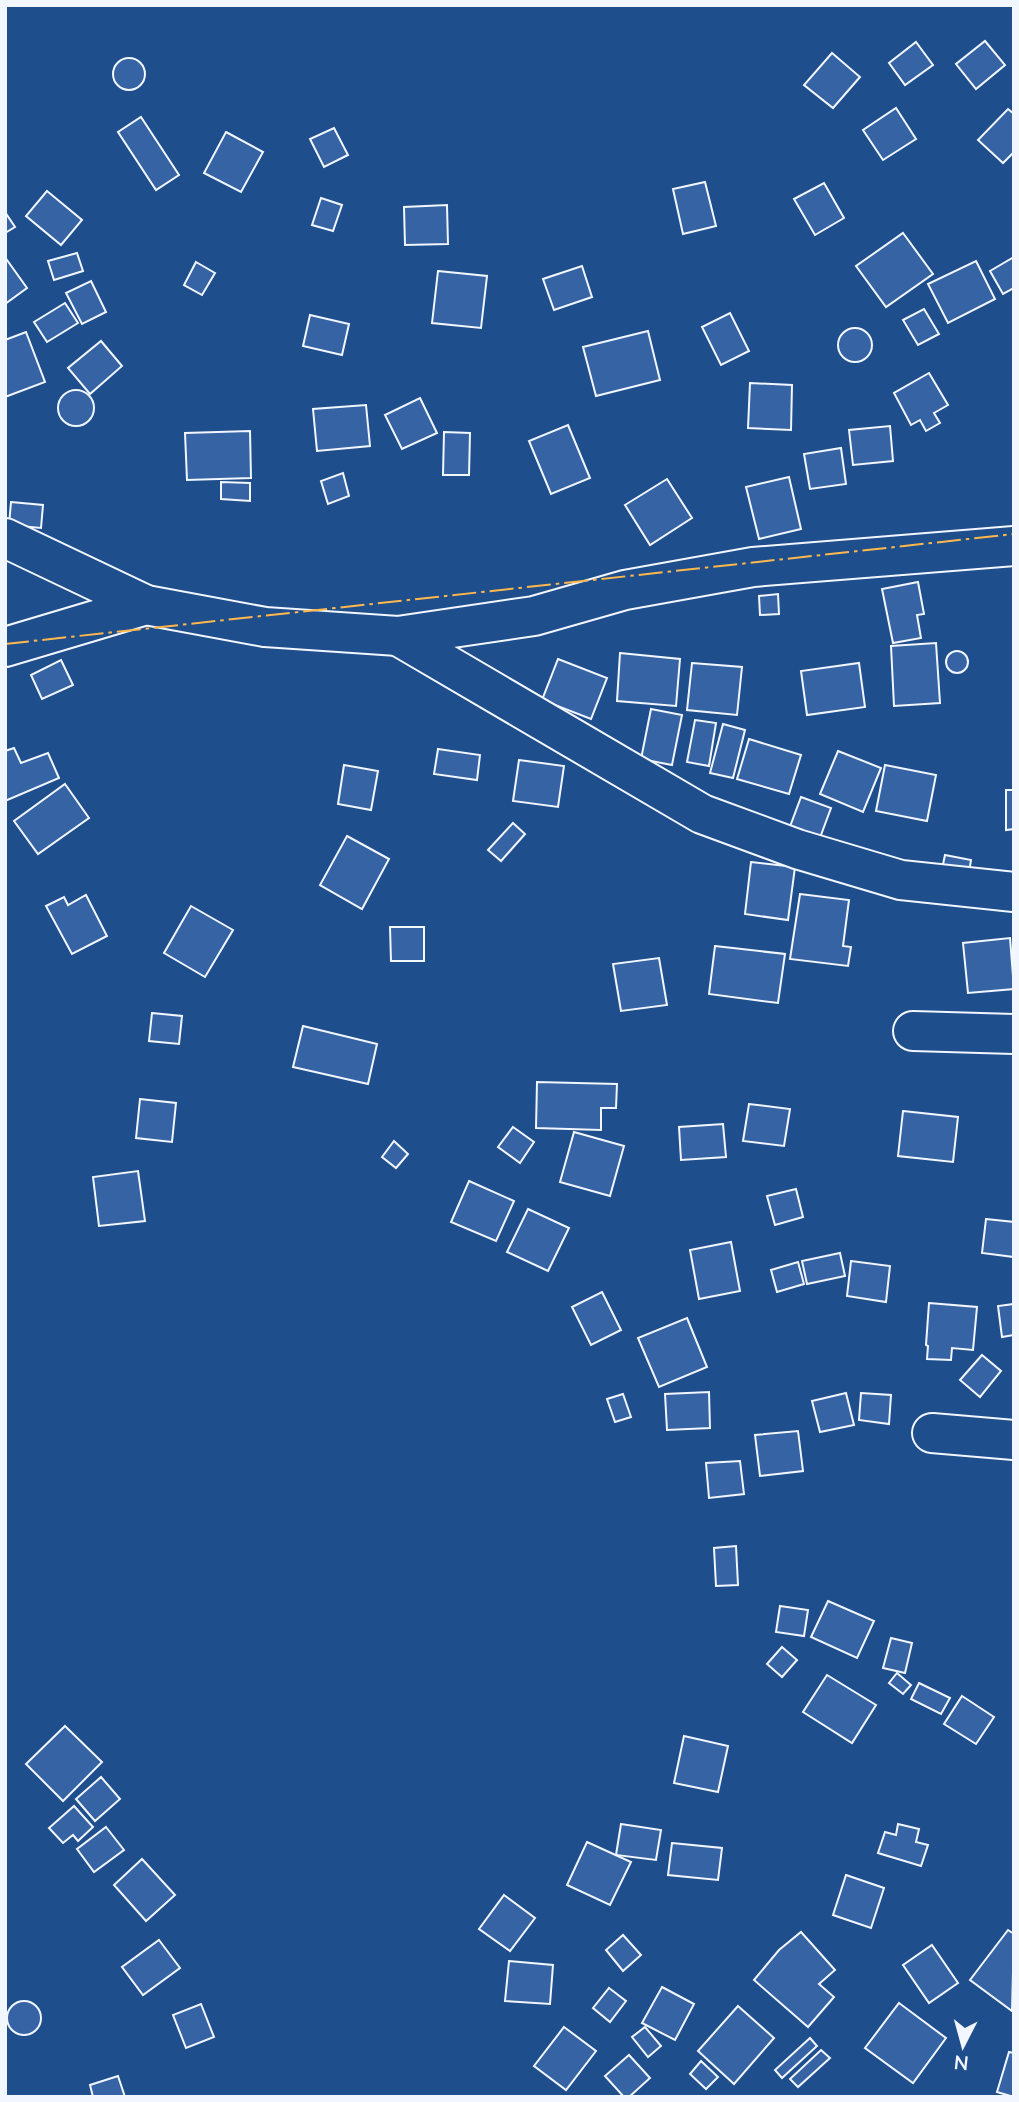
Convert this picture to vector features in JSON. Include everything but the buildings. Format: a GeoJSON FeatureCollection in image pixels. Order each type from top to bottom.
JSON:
{"type":"FeatureCollection","features":[{"type":"Feature","properties":{"kind":"street"},"geometry":{"type":"LineString","coordinates":[[5,538],[146,605],[265,627],[398,636],[534,616],[625,590],[753,567],[1014,546]]}},
{"type":"Feature","properties":{"kind":"street"},"geometry":{"type":"LineString","coordinates":[[5,647],[146,605]]}},
{"type":"Feature","properties":{"kind":"street"},"geometry":{"type":"LineString","coordinates":[[398,636],[702,814],[797,849],[901,880],[1014,892]]}},
{"type":"Feature","properties":{"kind":"street"},"geometry":{"type":"LineString","coordinates":[[913,1031],[1014,1034]]}},
{"type":"Feature","properties":{"kind":"street"},"geometry":{"type":"LineString","coordinates":[[932,1433],[1014,1440]]}},
{"type":"Feature","properties":{"kind":"power"},"geometry":{"type":"LineString","coordinates":[[5,644],[1014,534]]}}]}
